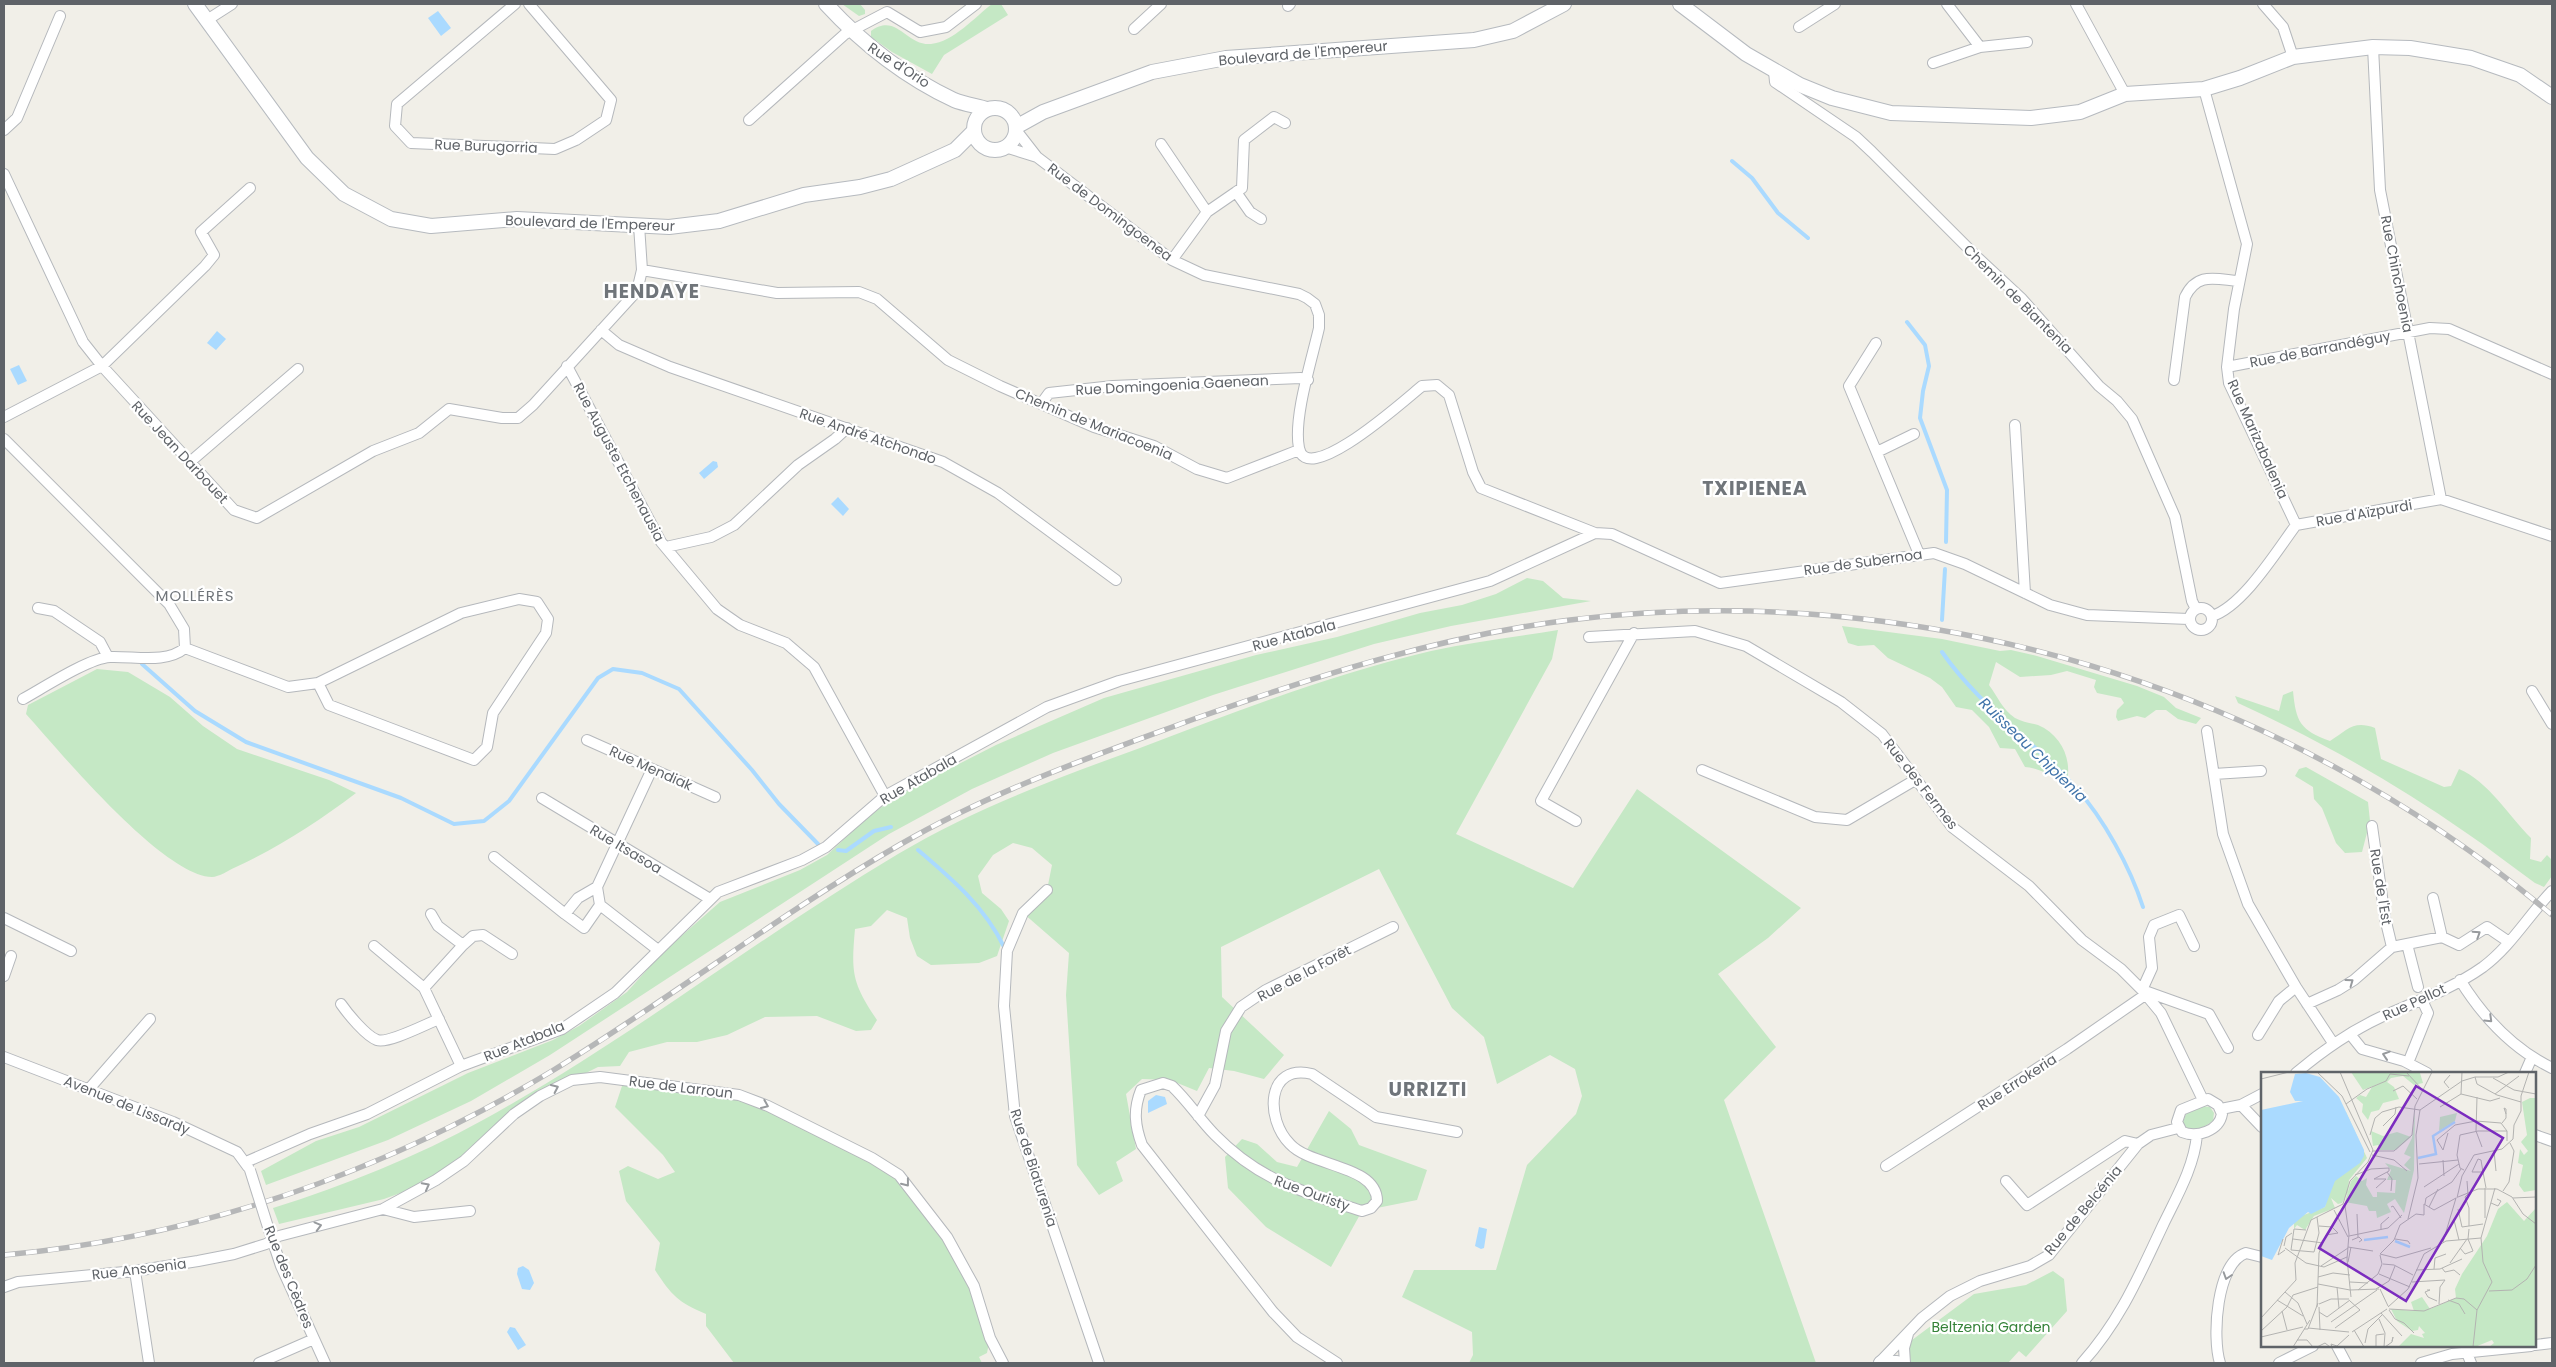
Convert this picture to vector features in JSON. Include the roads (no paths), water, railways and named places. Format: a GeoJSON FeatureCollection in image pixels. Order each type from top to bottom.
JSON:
{"type":"FeatureCollection","features":[{"type":"Feature","properties":{"kind":"main road","name":"Boulevard de l'Empereur"},"geometry":{"type":"LineString","coordinates":[[195,4],[307,158],[344,194],[391,218],[431,226],[517,219],[669,227],[718,221],[804,195],[860,187],[891,179],[955,150],[985,148],[999,150],[1013,140],[1016,128],[1043,112],[1152,72],[1226,58],[1474,40],[1513,31],[1564,4]]}},
{"type":"Feature","properties":{"kind":"main road","name":"Rue d'Orio"},"geometry":{"type":"LineString","coordinates":[[826,4],[852,32],[883,58],[955,100],[987,109]]}},
{"type":"Feature","properties":{"kind":"main road"},"geometry":{"type":"LineString","coordinates":[[1680,4],[1746,54],[1800,85],[1832,98],[1891,113],[1921,116],[2031,118],[2080,112],[2125,94],[2204,89],[2240,78],[2293,57],[2373,47],[2410,48],[2470,58],[2520,75],[2552,96]]}},
{"type":"Feature","properties":{"kind":"main road","name":"Rue d'Orio"},"geometry":{"type":"LineString","coordinates":[[955,100],[974,128]]}},
{"type":"Feature","properties":{"kind":"main road","name":"Boulevard de l'Empereur"},"geometry":{"type":"LineString","coordinates":[[955,150],[974,128],[977,118],[987,109],[1001,109],[1009,114],[1043,112]]}},
{"type":"Feature","properties":{"kind":"main road"},"geometry":{"type":"LineString","coordinates":[[1009,114],[1016,128]]}},
{"type":"Feature","properties":{"kind":"main road"},"geometry":{"type":"LineString","coordinates":[[974,128],[980,143],[985,148]]}},
{"type":"Feature","properties":{"kind":"main road"},"geometry":{"type":"LineString","coordinates":[[1880,1363],[1897,1363]]}},
{"type":"Feature","properties":{"kind":"street"},"geometry":{"type":"LineString","coordinates":[[207,20],[232,4]]}},
{"type":"Feature","properties":{"kind":"street","name":"Rue Burugorria"},"geometry":{"type":"LineString","coordinates":[[515,4],[397,104],[395,126],[411,143],[555,149],[576,140],[606,120],[611,100],[529,4]]}},
{"type":"Feature","properties":{"kind":"street"},"geometry":{"type":"LineString","coordinates":[[749,120],[845,34],[887,12],[920,32],[946,28],[976,4]]}},
{"type":"Feature","properties":{"kind":"street"},"geometry":{"type":"LineString","coordinates":[[1134,29],[1161,4]]}},
{"type":"Feature","properties":{"kind":"street"},"geometry":{"type":"LineString","coordinates":[[1799,27],[1836,4]]}},
{"type":"Feature","properties":{"kind":"street"},"geometry":{"type":"LineString","coordinates":[[1947,4],[1980,47]]}},
{"type":"Feature","properties":{"kind":"street"},"geometry":{"type":"LineString","coordinates":[[2076,4],[2125,94]]}},
{"type":"Feature","properties":{"kind":"street"},"geometry":{"type":"LineString","coordinates":[[2263,4],[2283,28],[2293,57]]}},
{"type":"Feature","properties":{"kind":"street"},"geometry":{"type":"LineString","coordinates":[[4,130],[17,118],[60,16]]}},
{"type":"Feature","properties":{"kind":"street"},"geometry":{"type":"LineString","coordinates":[[1933,63],[1980,47],[2027,42]]}},
{"type":"Feature","properties":{"kind":"street","name":"Rue Chinchoenia"},"geometry":{"type":"LineString","coordinates":[[2373,47],[2380,190],[2441,499]]}},
{"type":"Feature","properties":{"kind":"street","name":"Chemin de Biantenia"},"geometry":{"type":"LineString","coordinates":[[1774,71],[1775,82],[1856,136],[2028,305],[2099,386],[2124,408],[2132,419],[2172,509],[2180,536],[2192,601],[2196,608]]}},
{"type":"Feature","properties":{"kind":"street","name":"Rue Marizabalenia"},"geometry":{"type":"LineString","coordinates":[[2204,89],[2247,244],[2238,281],[2227,367],[2230,383],[2296,525]]}},
{"type":"Feature","properties":{"kind":"street"},"geometry":{"type":"LineString","coordinates":[[1172,260],[1207,212],[1242,188],[1244,140],[1274,117],[1285,123]]}},
{"type":"Feature","properties":{"kind":"street","name":"Rue de Domingoenea"},"geometry":{"type":"LineString","coordinates":[[1016,128],[1038,157],[1172,260],[1204,275],[1308,298],[1315,304],[1319,315],[1319,328],[1298,428],[1299,450]]}},
{"type":"Feature","properties":{"kind":"street"},"geometry":{"type":"LineString","coordinates":[[1161,144],[1207,212]]}},
{"type":"Feature","properties":{"kind":"street","name":"Rue de Domingoenea"},"geometry":{"type":"LineString","coordinates":[[1005,147],[1038,157]]}},
{"type":"Feature","properties":{"kind":"street","name":"Rue Jean Darbouet"},"geometry":{"type":"LineString","coordinates":[[4,174],[83,342],[102,366],[234,510],[257,518],[372,451],[419,432],[449,409],[502,418],[518,418],[533,405],[567,366]]}},
{"type":"Feature","properties":{"kind":"street"},"geometry":{"type":"LineString","coordinates":[[4,417],[102,366],[205,266],[214,254],[201,232],[250,188]]}},
{"type":"Feature","properties":{"kind":"street"},"geometry":{"type":"LineString","coordinates":[[1236,192],[1250,212],[1261,219]]}},
{"type":"Feature","properties":{"kind":"street"},"geometry":{"type":"LineString","coordinates":[[567,366],[637,291],[642,270],[639,225]]}},
{"type":"Feature","properties":{"kind":"street","name":"Chemin de Mariacoenia"},"geometry":{"type":"LineString","coordinates":[[642,270],[777,293],[859,292],[877,299],[948,360],[1094,427],[1154,446],[1197,469],[1227,478],[1299,450]]}},
{"type":"Feature","properties":{"kind":"street"},"geometry":{"type":"LineString","coordinates":[[2174,380],[2185,297],[2190,286],[2198,280],[2207,279],[2238,281]]}},
{"type":"Feature","properties":{"kind":"street","name":"Rue de Barrandéguy"},"geometry":{"type":"LineString","coordinates":[[2227,367],[2430,328],[2449,329],[2552,374]]}},
{"type":"Feature","properties":{"kind":"street","name":"Rue André Atchondo"},"geometry":{"type":"LineString","coordinates":[[601,330],[619,345],[670,367],[943,462],[998,493],[1116,580]]}},
{"type":"Feature","properties":{"kind":"street"},"geometry":{"type":"LineString","coordinates":[[1876,343],[1849,386],[1919,554]]}},
{"type":"Feature","properties":{"kind":"street","name":"Rue Auguste Etchenausia"},"geometry":{"type":"LineString","coordinates":[[567,366],[642,508],[666,547],[717,609],[740,625],[786,643],[814,667],[885,796]]}},
{"type":"Feature","properties":{"kind":"street"},"geometry":{"type":"LineString","coordinates":[[190,462],[298,369]]}},
{"type":"Feature","properties":{"kind":"street","name":"Rue Domingoenia Gaenean"},"geometry":{"type":"LineString","coordinates":[[1041,404],[1049,393],[1113,386],[1308,380]]}},
{"type":"Feature","properties":{"kind":"street"},"geometry":{"type":"LineString","coordinates":[[1299,450],[1306,458],[1317,459],[1342,448],[1422,386],[1437,385],[1448,395],[1473,472],[1481,488],[1595,533]]}},
{"type":"Feature","properties":{"kind":"street"},"geometry":{"type":"LineString","coordinates":[[2015,425],[2025,593]]}},
{"type":"Feature","properties":{"kind":"street"},"geometry":{"type":"LineString","coordinates":[[666,547],[711,537],[734,525],[798,465],[835,439],[847,428]]}},
{"type":"Feature","properties":{"kind":"street"},"geometry":{"type":"LineString","coordinates":[[1877,452],[1914,434]]}},
{"type":"Feature","properties":{"kind":"street"},"geometry":{"type":"LineString","coordinates":[[4,439],[169,604],[184,629],[185,648]]}},
{"type":"Feature","properties":{"kind":"street","name":"Rue d'Aïzpurdi"},"geometry":{"type":"LineString","coordinates":[[2212,616],[2222,613],[2237,602],[2296,525],[2441,499],[2552,536]]}},
{"type":"Feature","properties":{"kind":"street","name":"Rue de Subernoa"},"geometry":{"type":"LineString","coordinates":[[1595,533],[1612,534],[1720,583],[1934,553],[1965,564],[2050,605],[2087,615],[2190,619]]}},
{"type":"Feature","properties":{"kind":"street","name":"Rue Atabala"},"geometry":{"type":"LineString","coordinates":[[248,1166],[310,1134],[367,1114],[461,1066],[562,1029],[615,993],[718,892],[802,860],[826,847],[885,796],[1056,704],[1119,681],[1490,582],[1595,533]]}},
{"type":"Feature","properties":{"kind":"street"},"geometry":{"type":"LineString","coordinates":[[185,648],[288,687],[318,683],[461,613],[519,599],[537,602],[548,619],[546,633],[493,713],[487,747],[474,760],[329,706],[318,683]]}},
{"type":"Feature","properties":{"kind":"street"},"geometry":{"type":"LineString","coordinates":[[38,608],[54,611],[100,642],[108,657]]}},
{"type":"Feature","properties":{"kind":"street"},"geometry":{"type":"LineString","coordinates":[[2196,608],[2209,610],[2212,616],[2212,623],[2208,628],[2202,630],[2195,629],[2190,619],[2196,608]]}},
{"type":"Feature","properties":{"kind":"street","name":"Rue des Fermes"},"geometry":{"type":"LineString","coordinates":[[1589,637],[1695,631],[1746,646],[1841,702],[1882,734],[1952,827],[2029,886],[2082,940],[2121,969],[2144,992],[2161,1014],[2203,1100]]}},
{"type":"Feature","properties":{"kind":"street"},"geometry":{"type":"LineString","coordinates":[[1576,821],[1541,801],[1634,633]]}},
{"type":"Feature","properties":{"kind":"street"},"geometry":{"type":"LineString","coordinates":[[23,700],[75,671],[108,657],[175,657],[185,648]]}},
{"type":"Feature","properties":{"kind":"street"},"geometry":{"type":"LineString","coordinates":[[2532,691],[2552,724]]}},
{"type":"Feature","properties":{"kind":"street"},"geometry":{"type":"LineString","coordinates":[[2207,731],[2223,834],[2248,904],[2296,987],[2333,1043]]}},
{"type":"Feature","properties":{"kind":"street","name":"Rue Mendiak"},"geometry":{"type":"LineString","coordinates":[[587,740],[715,797]]}},
{"type":"Feature","properties":{"kind":"street"},"geometry":{"type":"LineString","coordinates":[[652,769],[597,887],[600,905],[658,950]]}},
{"type":"Feature","properties":{"kind":"street"},"geometry":{"type":"LineString","coordinates":[[1702,770],[1815,817],[1847,820],[1915,780]]}},
{"type":"Feature","properties":{"kind":"street"},"geometry":{"type":"LineString","coordinates":[[2214,774],[2260,771]]}},
{"type":"Feature","properties":{"kind":"street","name":"Rue Itsasoa"},"geometry":{"type":"LineString","coordinates":[[542,798],[710,899]]}},
{"type":"Feature","properties":{"kind":"street","name":"Rue de l'Est"},"geometry":{"type":"LineString","coordinates":[[2372,826],[2385,918],[2392,947]]}},
{"type":"Feature","properties":{"kind":"street"},"geometry":{"type":"LineString","coordinates":[[494,857],[584,928],[600,905]]}},
{"type":"Feature","properties":{"kind":"street"},"geometry":{"type":"LineString","coordinates":[[565,914],[578,898],[597,887]]}},
{"type":"Feature","properties":{"kind":"street","name":"Rue de Biaturenia"},"geometry":{"type":"LineString","coordinates":[[1047,890],[1023,913],[1007,951],[1004,1006],[1014,1116],[1099,1363]]}},
{"type":"Feature","properties":{"kind":"street","name":"Rue Pellot"},"geometry":{"type":"LineString","coordinates":[[2297,1072],[2333,1043],[2422,1000],[2482,967],[2509,942],[2552,891]]}},
{"type":"Feature","properties":{"kind":"street"},"geometry":{"type":"LineString","coordinates":[[2433,898],[2442,937]]}},
{"type":"Feature","properties":{"kind":"street"},"geometry":{"type":"LineString","coordinates":[[431,914],[438,926],[463,945]]}},
{"type":"Feature","properties":{"kind":"street"},"geometry":{"type":"LineString","coordinates":[[2194,946],[2179,915],[2154,925],[2149,937],[2152,968],[2144,992],[2209,1014],[2228,1048]]}},
{"type":"Feature","properties":{"kind":"street"},"geometry":{"type":"LineString","coordinates":[[4,918],[71,951]]}},
{"type":"Feature","properties":{"kind":"street","name":"Rue de la Forêt"},"geometry":{"type":"LineString","coordinates":[[1198,1116],[1215,1085],[1226,1032],[1241,1008],[1266,990],[1393,927]]}},
{"type":"Feature","properties":{"kind":"street"},"geometry":{"type":"LineString","coordinates":[[2307,1004],[2338,990],[2354,980],[2392,947],[2442,937],[2459,945],[2487,927],[2509,942]]}},
{"type":"Feature","properties":{"kind":"street"},"geometry":{"type":"LineString","coordinates":[[424,988],[473,936],[483,935],[512,954]]}},
{"type":"Feature","properties":{"kind":"street"},"geometry":{"type":"LineString","coordinates":[[2406,944],[2418,987]]}},
{"type":"Feature","properties":{"kind":"street"},"geometry":{"type":"LineString","coordinates":[[374,946],[424,988],[461,1066]]}},
{"type":"Feature","properties":{"kind":"street"},"geometry":{"type":"LineString","coordinates":[[4,976],[11,956]]}},
{"type":"Feature","properties":{"kind":"street"},"geometry":{"type":"LineString","coordinates":[[2460,980],[2478,1008],[2512,1042],[2532,1057],[2552,1068]]}},
{"type":"Feature","properties":{"kind":"street"},"geometry":{"type":"LineString","coordinates":[[2258,1035],[2279,1001],[2296,987]]}},
{"type":"Feature","properties":{"kind":"street","name":"Rue Errokeria"},"geometry":{"type":"LineString","coordinates":[[1886,1166],[2067,1049],[2144,992]]}},
{"type":"Feature","properties":{"kind":"street"},"geometry":{"type":"LineString","coordinates":[[2408,1063],[2428,1013],[2422,1000]]}},
{"type":"Feature","properties":{"kind":"street"},"geometry":{"type":"LineString","coordinates":[[341,1004],[349,1016],[376,1040],[385,1041],[439,1019]]}},
{"type":"Feature","properties":{"kind":"street"},"geometry":{"type":"LineString","coordinates":[[89,1089],[150,1019]]}},
{"type":"Feature","properties":{"kind":"street"},"geometry":{"type":"LineString","coordinates":[[2350,1034],[2362,1049],[2408,1063],[2424,1072]]}},
{"type":"Feature","properties":{"kind":"street","name":"Avenue de Lissardy"},"geometry":{"type":"LineString","coordinates":[[4,1057],[173,1122],[237,1152],[248,1166]]}},
{"type":"Feature","properties":{"kind":"street"},"geometry":{"type":"LineString","coordinates":[[2525,1072],[2532,1057]]}},
{"type":"Feature","properties":{"kind":"street","name":"Rue Ouristy"},"geometry":{"type":"LineString","coordinates":[[1337,1363],[1297,1337],[1273,1312],[1142,1145],[1137,1131],[1136,1102],[1141,1090],[1151,1085],[1162,1083],[1172,1086],[1232,1151],[1272,1180],[1293,1190],[1362,1211],[1371,1208],[1377,1202],[1377,1193],[1372,1184],[1345,1170],[1297,1151],[1278,1127],[1272,1107],[1274,1095],[1286,1078],[1302,1071],[1312,1074],[1376,1117],[1457,1132]]}},
{"type":"Feature","properties":{"kind":"street","name":"Rue de Larroun"},"geometry":{"type":"LineString","coordinates":[[272,1239],[383,1209],[436,1180],[464,1161],[514,1114],[540,1096],[572,1080],[600,1077],[739,1094],[768,1106],[872,1158],[899,1175],[947,1237],[956,1253],[974,1286],[995,1350],[1003,1363]]}},
{"type":"Feature","properties":{"kind":"street"},"geometry":{"type":"LineString","coordinates":[[2221,1109],[2241,1105],[2261,1095]]}},
{"type":"Feature","properties":{"kind":"street"},"geometry":{"type":"LineString","coordinates":[[2203,1100],[2214,1101],[2221,1109],[2222,1114],[2218,1123],[2196,1135],[2190,1136],[2178,1128],[2177,1116],[2181,1110],[2203,1100]]}},
{"type":"Feature","properties":{"kind":"street"},"geometry":{"type":"LineString","coordinates":[[2241,1105],[2261,1127]]}},
{"type":"Feature","properties":{"kind":"street","name":"Rue de Belcénia"},"geometry":{"type":"LineString","coordinates":[[1880,1363],[1922,1318],[1965,1288],[2030,1266],[2049,1255],[2138,1144],[2151,1135],[2178,1128]]}},
{"type":"Feature","properties":{"kind":"street"},"geometry":{"type":"LineString","coordinates":[[2082,1363],[2126,1305],[2188,1172],[2196,1147],[2196,1135]]}},
{"type":"Feature","properties":{"kind":"street"},"geometry":{"type":"LineString","coordinates":[[2536,1135],[2552,1141]]}},
{"type":"Feature","properties":{"kind":"street"},"geometry":{"type":"LineString","coordinates":[[2006,1180],[2027,1205],[2126,1141],[2138,1144]]}},
{"type":"Feature","properties":{"kind":"street","name":"Rue des Cèdres"},"geometry":{"type":"LineString","coordinates":[[248,1166],[272,1239],[325,1363]]}},
{"type":"Feature","properties":{"kind":"street"},"geometry":{"type":"LineString","coordinates":[[383,1209],[414,1217],[470,1212]]}},
{"type":"Feature","properties":{"kind":"street","name":"Rue Ansoenia"},"geometry":{"type":"LineString","coordinates":[[4,1287],[18,1282],[134,1271],[234,1254],[266,1244],[272,1239]]}},
{"type":"Feature","properties":{"kind":"street"},"geometry":{"type":"LineString","coordinates":[[2220,1363],[2216,1337],[2216,1321],[2219,1301],[2230,1267],[2234,1260],[2246,1253],[2261,1257]]}},
{"type":"Feature","properties":{"kind":"street"},"geometry":{"type":"LineString","coordinates":[[134,1271],[149,1363]]}},
{"type":"Feature","properties":{"kind":"street"},"geometry":{"type":"LineString","coordinates":[[1906,1363],[1904,1348],[1908,1333]]}},
{"type":"Feature","properties":{"kind":"street"},"geometry":{"type":"LineString","coordinates":[[258,1363],[314,1339]]}},
{"type":"Feature","properties":{"kind":"street"},"geometry":{"type":"LineString","coordinates":[[2536,1345],[2552,1343]]}},
{"type":"Feature","properties":{"kind":"street"},"geometry":{"type":"LineString","coordinates":[[2279,1363],[2311,1347]]}},
{"type":"Feature","properties":{"kind":"street"},"geometry":{"type":"LineString","coordinates":[[2338,1347],[2346,1363]]}},
{"type":"Feature","properties":{"kind":"street"},"geometry":{"type":"LineString","coordinates":[[2421,1363],[2450,1350],[2467,1353],[2522,1347]]}},
{"type":"Feature","properties":{"kind":"street"},"geometry":{"type":"LineString","coordinates":[[2467,1353],[2471,1363]]}},
{"type":"Feature","properties":{"kind":"water"},"geometry":{"type":"Polygon","coordinates":[[[438,11],[451,28],[441,36],[428,18],[438,11]]]}},
{"type":"Feature","properties":{"kind":"water"},"geometry":{"type":"Polygon","coordinates":[[[217,331],[226,339],[216,350],[207,343],[217,331]]]}},
{"type":"Feature","properties":{"kind":"water"},"geometry":{"type":"Polygon","coordinates":[[[19,365],[27,381],[18,385],[10,369],[19,365]]]}},
{"type":"Feature","properties":{"kind":"water"},"geometry":{"type":"Polygon","coordinates":[[[713,461],[717,462],[718,467],[704,479],[699,473],[713,461]]]}},
{"type":"Feature","properties":{"kind":"water"},"geometry":{"type":"Polygon","coordinates":[[[838,497],[849,509],[843,516],[831,504],[838,497]]]}},
{"type":"Feature","properties":{"kind":"water"},"geometry":{"type":"Polygon","coordinates":[[[1156,1095],[1165,1097],[1167,1104],[1148,1113],[1148,1101],[1156,1095]]]}},
{"type":"Feature","properties":{"kind":"water"},"geometry":{"type":"Polygon","coordinates":[[[1479,1227],[1487,1229],[1484,1248],[1481,1249],[1475,1246],[1479,1227]]]}},
{"type":"Feature","properties":{"kind":"water"},"geometry":{"type":"Polygon","coordinates":[[[523,1266],[529,1270],[534,1283],[530,1290],[522,1289],[517,1274],[518,1268],[523,1266]]]}},
{"type":"Feature","properties":{"kind":"water"},"geometry":{"type":"Polygon","coordinates":[[[510,1327],[515,1328],[526,1345],[518,1350],[507,1332],[510,1327]]]}},
{"type":"Feature","properties":{"kind":"waterway","name":"Ruisseau Chipienia"},"geometry":{"type":"LineString","coordinates":[[1732,161],[1752,178],[1778,213],[1808,238]]}},
{"type":"Feature","properties":{"kind":"waterway","name":"Ruisseau Chipienia"},"geometry":{"type":"LineString","coordinates":[[1907,322],[1925,345],[1929,366],[1923,391],[1920,418],[1947,490],[1946,542]]}},
{"type":"Feature","properties":{"kind":"waterway","name":"Ruisseau Chipienia"},"geometry":{"type":"LineString","coordinates":[[1942,620],[1945,569]]}},
{"type":"Feature","properties":{"kind":"waterway","name":"Ruisseau Chipienia"},"geometry":{"type":"LineString","coordinates":[[1942,652],[1973,690],[2059,770],[2086,800],[2115,844],[2131,876],[2143,907]]}},
{"type":"Feature","properties":{"kind":"waterway"},"geometry":{"type":"LineString","coordinates":[[142,664],[195,711],[246,742],[401,798],[454,824],[484,821],[509,801],[598,678],[613,669],[642,673],[679,689],[752,770],[779,804],[818,844]]}},
{"type":"Feature","properties":{"kind":"waterway"},"geometry":{"type":"LineString","coordinates":[[838,850],[846,851],[874,831],[891,827]]}},
{"type":"Feature","properties":{"kind":"waterway"},"geometry":{"type":"LineString","coordinates":[[918,850],[967,894],[987,919],[1004,947]]}},
{"type":"Feature","properties":{"kind":"railway"},"geometry":{"type":"LineString","coordinates":[[4,1255],[77,1246],[148,1233],[219,1216],[288,1194],[356,1169],[423,1140],[488,1107],[552,1071],[639,1015],[812,898],[901,844],[1008,790],[1194,719],[1379,659],[1474,636],[1570,620],[1702,611],[1834,616],[1964,634],[2091,666],[2215,710],[2334,767],[2447,835],[2552,915]]}},
{"type":"Feature","properties":{"kind":"district","name":"HENDAYE"},"geometry":{"type":"Point","coordinates":[652,291]}},
{"type":"Feature","properties":{"kind":"district","name":"TXIPIENEA"},"geometry":{"type":"Point","coordinates":[1755,488]}},
{"type":"Feature","properties":{"kind":"district","name":"MOLLÉRÈS"},"geometry":{"type":"Point","coordinates":[195,596]}},
{"type":"Feature","properties":{"kind":"district","name":"URRIZTI"},"geometry":{"type":"Point","coordinates":[1428,1089]}},
{"type":"Feature","properties":{"kind":"park label","name":"Beltzenia Garden"},"geometry":{"type":"Point","coordinates":[1991,1327]}}]}
